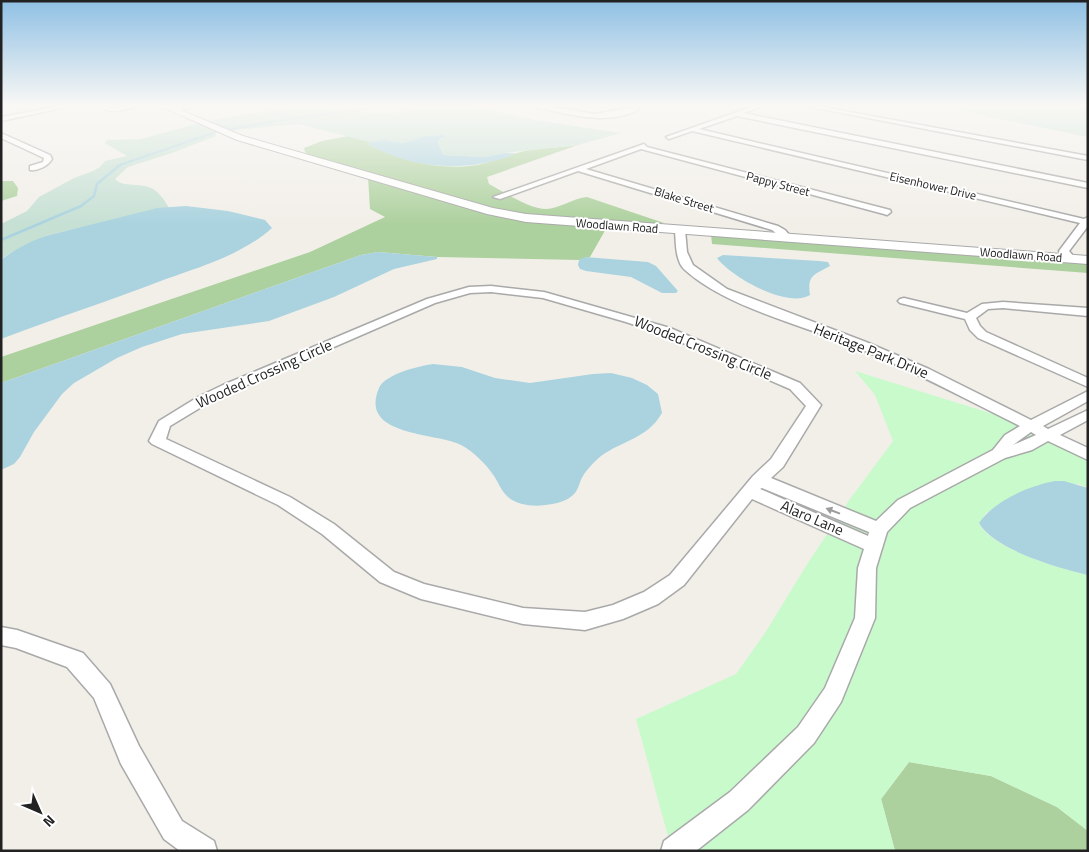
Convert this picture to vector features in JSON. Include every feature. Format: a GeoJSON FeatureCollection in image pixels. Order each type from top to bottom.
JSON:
{"type":"FeatureCollection","features":[{"type":"Feature","properties":{"kind":"street"},"geometry":{"type":"LineString","coordinates":[[22,145],[47,156],[46,163],[33,168]]}},
{"type":"Feature","properties":{"kind":"street","name":"Woodlawn Road"},"geometry":{"type":"LineString","coordinates":[[264,145],[509,215],[545,220],[1088,260]]}},
{"type":"Feature","properties":{"kind":"street","name":"Eisenhower Drive"},"geometry":{"type":"LineString","coordinates":[[759,145],[1087,221]]}},
{"type":"Feature","properties":{"kind":"street"},"geometry":{"type":"LineString","coordinates":[[886,145],[1088,186]]}},
{"type":"Feature","properties":{"kind":"street"},"geometry":{"type":"LineString","coordinates":[[1018,145],[1088,158]]}},
{"type":"Feature","properties":{"kind":"street","name":"Pappy Street"},"geometry":{"type":"LineString","coordinates":[[578,169],[642,146],[887,212]]}},
{"type":"Feature","properties":{"kind":"street"},"geometry":{"type":"LineString","coordinates":[[497,197],[578,169]]}},
{"type":"Feature","properties":{"kind":"street","name":"Blake Street"},"geometry":{"type":"LineString","coordinates":[[578,169],[775,228],[782,232],[786,238]]}},
{"type":"Feature","properties":{"kind":"street"},"geometry":{"type":"LineString","coordinates":[[1070,258],[1066,255],[1065,248],[1087,221]]}},
{"type":"Feature","properties":{"kind":"street","name":"Heritage Park Drive"},"geometry":{"type":"LineString","coordinates":[[680,230],[682,252],[688,267],[723,290],[743,300],[862,345],[924,372],[1088,455]]}},
{"type":"Feature","properties":{"kind":"street","name":"Wooded Crossing Circle"},"geometry":{"type":"LineString","coordinates":[[491,289],[544,295],[630,319],[714,350],[795,386],[814,406],[777,463],[755,486],[676,580],[651,598],[616,613],[585,621],[523,616],[420,591],[388,577],[328,528],[284,501],[157,440],[164,424],[203,400],[228,388],[431,301],[469,290],[491,289]]}},
{"type":"Feature","properties":{"kind":"street"},"geometry":{"type":"LineString","coordinates":[[904,301],[970,317]]}},
{"type":"Feature","properties":{"kind":"street"},"geometry":{"type":"LineString","coordinates":[[970,317],[976,311],[986,306],[1003,305],[1088,312]]}},
{"type":"Feature","properties":{"kind":"street"},"geometry":{"type":"LineString","coordinates":[[970,317],[974,327],[982,335],[1088,383]]}},
{"type":"Feature","properties":{"kind":"street"},"geometry":{"type":"LineString","coordinates":[[999,454],[1010,438],[1088,395]]}},
{"type":"Feature","properties":{"kind":"street"},"geometry":{"type":"LineString","coordinates":[[674,851],[738,801],[806,735],[833,695],[864,618],[866,568],[876,537],[904,504],[999,454],[1026,446],[1088,414]]}},
{"type":"Feature","properties":{"kind":"street","name":"Alaro Lane"},"geometry":{"type":"LineString","coordinates":[[755,486],[876,537]]}},
{"type":"Feature","properties":{"kind":"street"},"geometry":{"type":"LineString","coordinates":[[1,636],[17,639],[75,660],[102,691],[130,755],[173,830],[204,851]]}},
{"type":"Feature","properties":{"kind":"green space"},"geometry":{"type":"Polygon","coordinates":[[[108,145],[193,145],[128,167],[115,179],[118,182],[153,189],[169,208],[157,209],[46,236],[10,253],[1,260],[1,224],[27,211],[39,197],[74,178],[93,171],[105,161],[127,156],[108,145]]]}},
{"type":"Feature","properties":{"kind":"green space"},"geometry":{"type":"Polygon","coordinates":[[[312,145],[369,145],[408,160],[436,166],[464,167],[524,151],[578,145],[487,177],[489,184],[517,200],[540,208],[551,209],[587,197],[664,223],[609,223],[511,214],[312,157],[305,152],[304,148],[312,145]]]}},
{"type":"Feature","properties":{"kind":"green space"},"geometry":{"type":"Polygon","coordinates":[[[439,145],[579,145],[504,153],[486,157],[442,155],[439,145]]]}},
{"type":"Feature","properties":{"kind":"green space"},"geometry":{"type":"Polygon","coordinates":[[[368,177],[489,212],[607,227],[590,257],[579,260],[437,257],[378,252],[361,255],[1,383],[1,357],[310,252],[385,217],[370,209],[368,177]]]}},
{"type":"Feature","properties":{"kind":"green space"},"geometry":{"type":"Polygon","coordinates":[[[1,181],[13,181],[18,188],[17,196],[1,201],[1,181]]]}},
{"type":"Feature","properties":{"kind":"green space"},"geometry":{"type":"Polygon","coordinates":[[[711,234],[1088,262],[1088,273],[712,244],[711,234]]]}},
{"type":"Feature","properties":{"kind":"green space"},"geometry":{"type":"Polygon","coordinates":[[[855,371],[1035,427],[1088,457],[1088,488],[1079,484],[1022,491],[986,513],[979,524],[998,542],[1012,550],[1045,563],[1088,575],[1088,831],[1057,807],[991,776],[909,762],[881,799],[895,851],[672,851],[636,719],[736,674],[765,633],[850,499],[893,441],[875,395],[855,371]]]}},
{"type":"Feature","properties":{"kind":"green space"},"geometry":{"type":"Polygon","coordinates":[[[909,762],[991,776],[1057,807],[1088,831],[1088,851],[895,851],[881,799],[909,762]]]}},
{"type":"Feature","properties":{"kind":"water"},"geometry":{"type":"Polygon","coordinates":[[[369,145],[439,145],[443,155],[485,157],[515,153],[505,158],[477,164],[445,166],[414,162],[369,145]]]}},
{"type":"Feature","properties":{"kind":"water"},"geometry":{"type":"Polygon","coordinates":[[[186,206],[228,211],[265,220],[272,228],[248,245],[222,258],[1,339],[1,260],[6,256],[22,246],[46,236],[157,208],[186,206]]]}},
{"type":"Feature","properties":{"kind":"water"},"geometry":{"type":"Polygon","coordinates":[[[378,252],[437,257],[437,259],[394,269],[334,297],[269,321],[182,334],[142,347],[117,358],[74,383],[62,394],[34,432],[20,457],[14,464],[1,470],[1,383],[361,255],[378,252]]]}},
{"type":"Feature","properties":{"kind":"water"},"geometry":{"type":"Polygon","coordinates":[[[723,255],[819,261],[828,262],[830,266],[813,276],[809,288],[810,295],[800,298],[788,298],[760,289],[734,274],[717,258],[723,255]]]}},
{"type":"Feature","properties":{"kind":"water"},"geometry":{"type":"Polygon","coordinates":[[[585,257],[648,262],[656,266],[678,291],[676,293],[662,293],[631,277],[580,269],[578,265],[579,260],[585,257]]]}},
{"type":"Feature","properties":{"kind":"water"},"geometry":{"type":"Polygon","coordinates":[[[433,364],[462,367],[495,378],[530,383],[611,373],[632,378],[647,385],[658,394],[662,413],[656,422],[642,434],[596,460],[585,473],[577,491],[570,497],[552,504],[535,506],[524,504],[514,501],[506,495],[487,467],[466,448],[450,441],[403,430],[389,424],[380,416],[376,404],[379,388],[382,383],[403,372],[433,364]]]}},
{"type":"Feature","properties":{"kind":"water"},"geometry":{"type":"Polygon","coordinates":[[[1055,481],[1064,481],[1088,488],[1088,575],[1045,563],[1012,549],[998,542],[979,523],[993,508],[1012,496],[1055,481]]]}},
{"type":"Feature","properties":{"kind":"waterway"},"geometry":{"type":"LineString","coordinates":[[117,166],[179,145]]}},
{"type":"Feature","properties":{"kind":"waterway"},"geometry":{"type":"LineString","coordinates":[[1,240],[81,206],[94,196],[97,184],[120,165]]}}]}
